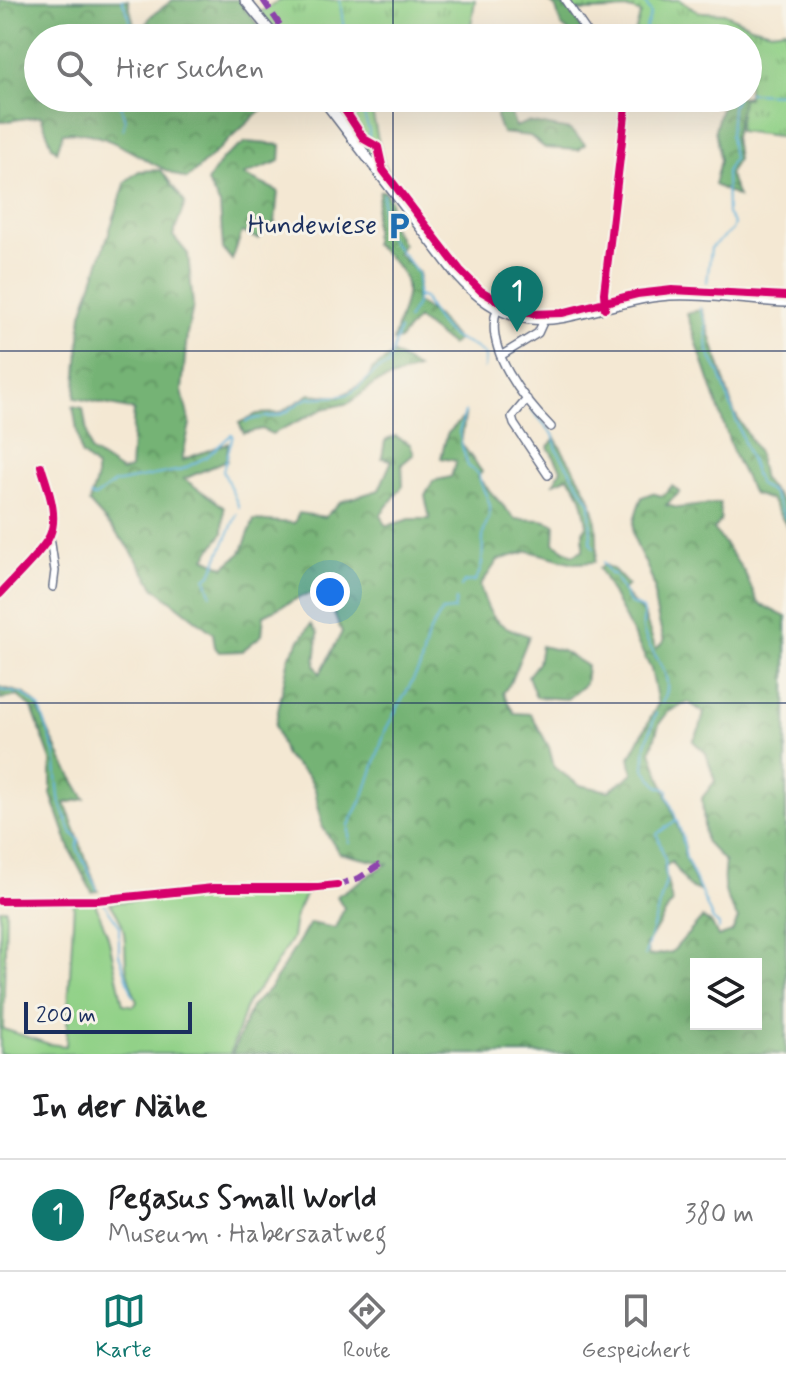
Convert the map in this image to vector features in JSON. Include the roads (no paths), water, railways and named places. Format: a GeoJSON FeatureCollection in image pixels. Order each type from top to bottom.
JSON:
{"type":"FeatureCollection","features":[{"type":"Feature","properties":{"kind":"main road"},"geometry":{"type":"LineString","coordinates":[[245,0],[265,24]]}},
{"type":"Feature","properties":{"kind":"main road"},"geometry":{"type":"LineString","coordinates":[[333,112],[456,274],[477,296],[497,309],[520,317],[544,320],[672,295],[730,296],[786,302]]}},
{"type":"Feature","properties":{"kind":"street"},"geometry":{"type":"LineString","coordinates":[[565,0],[581,24]]}},
{"type":"Feature","properties":{"kind":"street"},"geometry":{"type":"LineString","coordinates":[[605,308],[604,293],[625,112]]}},
{"type":"Feature","properties":{"kind":"street"},"geometry":{"type":"LineString","coordinates":[[497,309],[495,316],[503,366],[511,381],[551,427]]}},
{"type":"Feature","properties":{"kind":"street"},"geometry":{"type":"LineString","coordinates":[[502,355],[538,333],[544,320]]}},
{"type":"Feature","properties":{"kind":"street"},"geometry":{"type":"LineString","coordinates":[[527,399],[512,417],[548,475]]}},
{"type":"Feature","properties":{"kind":"street"},"geometry":{"type":"LineString","coordinates":[[41,466],[53,520],[50,537],[55,571],[53,587]]}},
{"type":"Feature","properties":{"kind":"street"},"geometry":{"type":"LineString","coordinates":[[0,594],[50,537]]}},
{"type":"Feature","properties":{"kind":"street"},"geometry":{"type":"LineString","coordinates":[[0,901],[97,900],[213,888],[337,885]]}},
{"type":"Feature","properties":{"kind":"waterway"},"geometry":{"type":"LineString","coordinates":[[122,0],[130,24]]}},
{"type":"Feature","properties":{"kind":"waterway"},"geometry":{"type":"LineString","coordinates":[[340,0],[343,24]]}},
{"type":"Feature","properties":{"kind":"waterway"},"geometry":{"type":"LineString","coordinates":[[638,0],[646,4],[651,14],[647,24]]}},
{"type":"Feature","properties":{"kind":"waterway"},"geometry":{"type":"LineString","coordinates":[[762,93],[786,94]]}},
{"type":"Feature","properties":{"kind":"waterway"},"geometry":{"type":"LineString","coordinates":[[122,112],[123,129]]}},
{"type":"Feature","properties":{"kind":"waterway"},"geometry":{"type":"LineString","coordinates":[[364,112],[373,157]]}},
{"type":"Feature","properties":{"kind":"waterway"},"geometry":{"type":"LineString","coordinates":[[707,282],[711,248],[732,230],[734,224],[727,214],[726,172],[733,159],[732,112]]}},
{"type":"Feature","properties":{"kind":"waterway"},"geometry":{"type":"LineString","coordinates":[[383,194],[381,229],[418,273],[417,296],[424,298],[447,332],[485,356],[484,368]]}},
{"type":"Feature","properties":{"kind":"waterway"},"geometry":{"type":"LineString","coordinates":[[407,320],[416,305],[417,296]]}},
{"type":"Feature","properties":{"kind":"waterway"},"geometry":{"type":"LineString","coordinates":[[700,308],[706,323],[708,352],[719,372],[759,485],[772,492],[786,519]]}},
{"type":"Feature","properties":{"kind":"waterway"},"geometry":{"type":"LineString","coordinates":[[246,422],[282,414],[306,399],[339,396],[353,391],[378,370],[388,366],[399,330]]}},
{"type":"Feature","properties":{"kind":"waterway"},"geometry":{"type":"LineString","coordinates":[[532,410],[553,434],[557,450],[590,503],[591,544],[594,548]]}},
{"type":"Feature","properties":{"kind":"waterway"},"geometry":{"type":"LineString","coordinates":[[461,587],[464,582],[475,581],[479,574],[490,510],[479,475],[468,466],[462,446],[459,432],[465,412]]}},
{"type":"Feature","properties":{"kind":"waterway"},"geometry":{"type":"LineString","coordinates":[[90,496],[95,497],[114,483],[181,470],[206,457],[232,434]]}},
{"type":"Feature","properties":{"kind":"waterway"},"geometry":{"type":"LineString","coordinates":[[233,435],[223,471],[239,507]]}},
{"type":"Feature","properties":{"kind":"waterway"},"geometry":{"type":"LineString","coordinates":[[211,594],[206,578],[211,574],[237,514]]}},
{"type":"Feature","properties":{"kind":"waterway"},"geometry":{"type":"LineString","coordinates":[[603,562],[610,574],[614,574],[629,603],[642,609],[645,638],[665,673],[667,683],[662,703]]}},
{"type":"Feature","properties":{"kind":"waterway"},"geometry":{"type":"LineString","coordinates":[[349,843],[349,825],[364,796],[386,729],[420,667],[428,635],[442,611],[454,610],[456,600]]}},
{"type":"Feature","properties":{"kind":"waterway"},"geometry":{"type":"LineString","coordinates":[[0,690],[23,694],[40,708],[55,752],[59,798],[71,832],[79,840],[77,848],[97,889]]}},
{"type":"Feature","properties":{"kind":"waterway"},"geometry":{"type":"LineString","coordinates":[[656,713],[646,744],[644,768],[658,786],[668,790],[686,858],[719,929]]}},
{"type":"Feature","properties":{"kind":"waterway"},"geometry":{"type":"LineString","coordinates":[[645,955],[666,881],[665,860],[657,834],[676,820]]}},
{"type":"Feature","properties":{"kind":"waterway"},"geometry":{"type":"LineString","coordinates":[[104,903],[119,925],[119,954],[133,996]]}},
{"type":"Feature","properties":{"kind":"place","name":"Hundewiese"},"geometry":{"type":"Point","coordinates":[399,226]}},
{"type":"Feature","properties":{"kind":"place","name":"Pegasus Small World"},"geometry":{"type":"Point","coordinates":[517,332]}}]}
